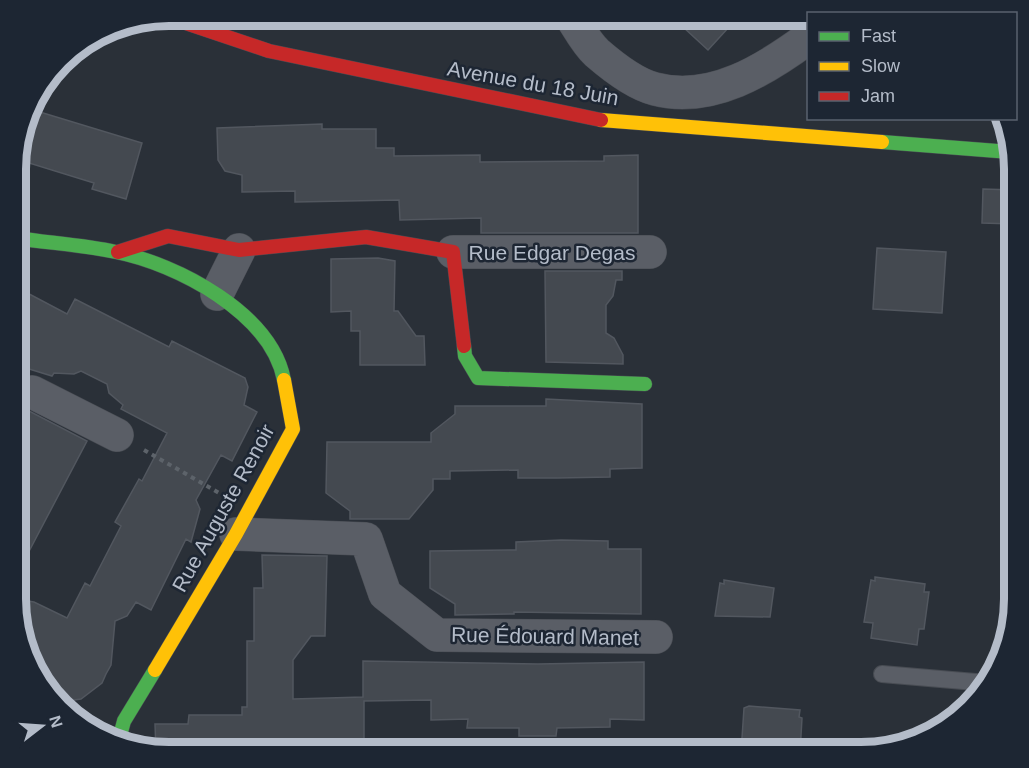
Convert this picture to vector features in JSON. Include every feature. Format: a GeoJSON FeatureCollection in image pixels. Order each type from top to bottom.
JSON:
{"type":"FeatureCollection","features":[{"type":"Feature","properties":{"kind":"street","name":"Avenue du 18 Juin"},"geometry":{"type":"LineString","coordinates":[[192,25],[268,51],[587,119],[1002,151]]}},
{"type":"Feature","properties":{"kind":"street"},"geometry":{"type":"LineString","coordinates":[[577,26],[595,51],[633,79],[656,90],[711,89],[736,82],[777,61],[807,39]]}},
{"type":"Feature","properties":{"kind":"street","name":"Rue Edgar Degas"},"geometry":{"type":"LineString","coordinates":[[118,252],[168,236],[239,250],[366,237],[453,252],[650,252]]}},
{"type":"Feature","properties":{"kind":"street","name":"Rue Auguste Renoir"},"geometry":{"type":"LineString","coordinates":[[26,239],[118,252],[172,271],[216,294],[262,332],[282,371],[293,429],[242,522],[124,721],[120,734]]}},
{"type":"Feature","properties":{"kind":"street"},"geometry":{"type":"LineString","coordinates":[[216,294],[239,250]]}},
{"type":"Feature","properties":{"kind":"street","name":"Rue Edgar Degas"},"geometry":{"type":"LineString","coordinates":[[453,252],[465,356],[478,378],[645,384]]}},
{"type":"Feature","properties":{"kind":"street"},"geometry":{"type":"LineString","coordinates":[[26,393],[32,392],[117,435]]}},
{"type":"Feature","properties":{"kind":"street","name":"Rue Édouard Manet"},"geometry":{"type":"LineString","coordinates":[[242,522],[366,539],[385,594],[437,635],[656,638]]}},
{"type":"Feature","properties":{"kind":"lane"},"geometry":{"type":"LineString","coordinates":[[882,674],[977,682]]}},
{"type":"Feature","properties":{"kind":"path"},"geometry":{"type":"LineString","coordinates":[[117,435],[242,522]]}},
{"type":"Feature","properties":{"kind":"building"},"geometry":{"type":"Polygon","coordinates":[[[682,26],[730,26],[708,50],[682,26]]]}},
{"type":"Feature","properties":{"kind":"building"},"geometry":{"type":"Polygon","coordinates":[[[37,111],[142,143],[126,199],[92,189],[94,183],[26,162],[30,132],[37,111]]]}},
{"type":"Feature","properties":{"kind":"building"},"geometry":{"type":"Polygon","coordinates":[[[322,124],[322,129],[376,129],[376,148],[394,148],[394,156],[480,155],[480,162],[604,161],[604,156],[638,155],[638,233],[481,233],[481,218],[400,220],[399,200],[295,202],[295,191],[242,192],[242,175],[225,171],[218,160],[217,128],[322,124]]]}},
{"type":"Feature","properties":{"kind":"building"},"geometry":{"type":"Polygon","coordinates":[[[983,189],[1004,190],[1004,224],[982,223],[983,189]]]}},
{"type":"Feature","properties":{"kind":"building"},"geometry":{"type":"Polygon","coordinates":[[[877,248],[946,252],[942,313],[873,309],[877,248]]]}},
{"type":"Feature","properties":{"kind":"building"},"geometry":{"type":"Polygon","coordinates":[[[378,258],[395,261],[394,311],[398,311],[416,336],[424,336],[425,365],[360,365],[360,331],[351,331],[351,311],[331,312],[331,259],[378,258]]]}},
{"type":"Feature","properties":{"kind":"building"},"geometry":{"type":"Polygon","coordinates":[[[545,271],[622,271],[622,280],[616,280],[613,296],[606,305],[606,333],[614,338],[623,355],[623,364],[546,362],[545,271]]]}},
{"type":"Feature","properties":{"kind":"building"},"geometry":{"type":"Polygon","coordinates":[[[26,292],[67,314],[75,299],[169,347],[172,341],[245,378],[248,387],[244,405],[257,412],[232,461],[221,455],[196,500],[200,509],[191,542],[186,539],[151,610],[136,602],[127,616],[115,621],[111,665],[102,683],[81,699],[74,700],[72,704],[72,696],[61,694],[40,663],[30,636],[26,601],[34,602],[67,618],[85,583],[90,586],[121,526],[115,522],[139,479],[142,481],[167,433],[121,409],[123,405],[109,393],[107,384],[81,371],[74,374],[54,373],[52,376],[26,368],[26,292]]]}},
{"type":"Feature","properties":{"kind":"building"},"geometry":{"type":"Polygon","coordinates":[[[546,399],[642,404],[642,468],[610,469],[610,477],[557,478],[518,478],[518,470],[450,471],[450,479],[433,479],[433,490],[409,519],[350,519],[350,511],[326,493],[327,442],[431,442],[431,433],[455,414],[455,406],[546,406],[546,399]]]}},
{"type":"Feature","properties":{"kind":"building"},"geometry":{"type":"Polygon","coordinates":[[[26,411],[87,441],[26,557],[26,411]]]}},
{"type":"Feature","properties":{"kind":"building"},"geometry":{"type":"Polygon","coordinates":[[[608,541],[608,549],[641,549],[641,614],[514,612],[514,614],[455,615],[455,604],[430,588],[430,551],[516,550],[516,542],[608,541]]]}},
{"type":"Feature","properties":{"kind":"building"},"geometry":{"type":"Polygon","coordinates":[[[262,555],[327,556],[325,636],[311,636],[293,660],[293,699],[363,697],[363,661],[538,664],[644,662],[644,720],[610,719],[610,727],[557,728],[556,736],[519,736],[519,728],[467,728],[468,719],[431,720],[431,700],[364,701],[364,742],[156,742],[155,724],[188,724],[189,715],[242,715],[242,707],[247,707],[247,641],[254,641],[254,588],[263,588],[262,555]]]}},
{"type":"Feature","properties":{"kind":"building"},"geometry":{"type":"Polygon","coordinates":[[[875,577],[925,584],[924,592],[929,592],[924,629],[919,629],[917,645],[871,638],[873,623],[864,622],[871,580],[875,581],[875,577]]]}},
{"type":"Feature","properties":{"kind":"building"},"geometry":{"type":"Polygon","coordinates":[[[724,580],[774,588],[770,617],[715,616],[720,583],[724,584],[724,580]]]}},
{"type":"Feature","properties":{"kind":"building"},"geometry":{"type":"Polygon","coordinates":[[[749,706],[800,710],[799,717],[802,718],[801,742],[742,742],[744,708],[749,706]]]}},
{"type":"Feature","properties":{"kind":"traffic: fast"},"geometry":{"type":"LineString","coordinates":[[882,142],[1002,151]]}},
{"type":"Feature","properties":{"kind":"traffic: fast"},"geometry":{"type":"LineString","coordinates":[[26,239],[116,252],[140,258],[193,280],[218,295],[261,333],[276,356],[284,380]]}},
{"type":"Feature","properties":{"kind":"traffic: fast"},"geometry":{"type":"LineString","coordinates":[[464,346],[465,356],[478,378],[645,384]]}},
{"type":"Feature","properties":{"kind":"traffic: fast"},"geometry":{"type":"LineString","coordinates":[[120,734],[124,721],[155,670]]}},
{"type":"Feature","properties":{"kind":"traffic: slow"},"geometry":{"type":"LineString","coordinates":[[601,120],[882,142]]}},
{"type":"Feature","properties":{"kind":"traffic: slow"},"geometry":{"type":"LineString","coordinates":[[155,670],[236,534],[293,429],[284,380]]}},
{"type":"Feature","properties":{"kind":"traffic: jam"},"geometry":{"type":"LineString","coordinates":[[192,25],[269,51],[601,120]]}},
{"type":"Feature","properties":{"kind":"traffic: jam"},"geometry":{"type":"LineString","coordinates":[[118,252],[168,236],[239,250],[366,237],[453,252],[464,346]]}}]}
